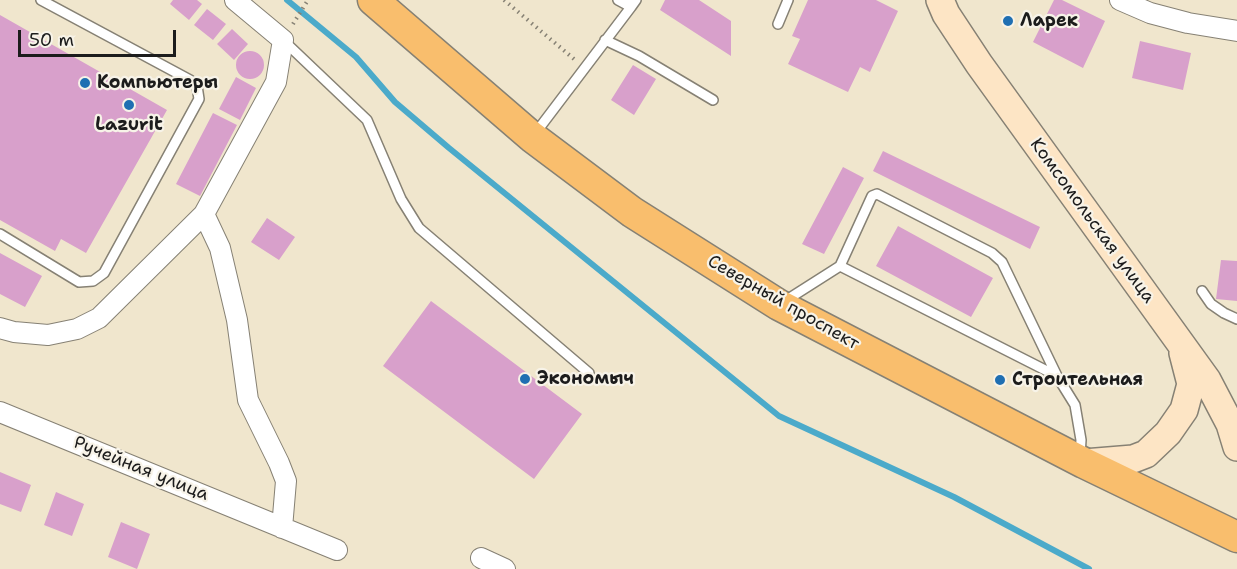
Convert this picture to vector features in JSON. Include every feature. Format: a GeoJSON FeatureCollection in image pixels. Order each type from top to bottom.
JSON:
{"type":"FeatureCollection","features":[{"type":"Feature","properties":{"kind":"main road","name":"Северный проспект"},"geometry":{"type":"LineString","coordinates":[[373,0],[532,137],[632,212],[779,305],[1082,462],[1237,537]]}},
{"type":"Feature","properties":{"kind":"main road","name":"Комсомольская улица"},"geometry":{"type":"LineString","coordinates":[[940,0],[946,14],[979,64],[1207,380],[1230,424],[1237,447]]}},
{"type":"Feature","properties":{"kind":"main road"},"geometry":{"type":"LineString","coordinates":[[1082,462],[1133,459],[1146,454],[1168,433],[1184,410],[1191,384],[1182,346]]}},
{"type":"Feature","properties":{"kind":"street"},"geometry":{"type":"LineString","coordinates":[[0,328],[14,332],[48,335],[76,329],[99,318],[204,214],[276,82],[286,34],[235,0]]}},
{"type":"Feature","properties":{"kind":"street"},"geometry":{"type":"LineString","coordinates":[[1120,0],[1150,13],[1188,23],[1237,31]]}},
{"type":"Feature","properties":{"kind":"street"},"geometry":{"type":"LineString","coordinates":[[204,214],[220,248],[237,320],[248,400],[286,481],[282,528]]}},
{"type":"Feature","properties":{"kind":"street","name":"Ручейная улица"},"geometry":{"type":"LineString","coordinates":[[0,412],[338,550]]}},
{"type":"Feature","properties":{"kind":"street"},"geometry":{"type":"LineString","coordinates":[[481,558],[506,569]]}},
{"type":"Feature","properties":{"kind":"lane"},"geometry":{"type":"LineString","coordinates":[[0,234],[79,282],[93,281],[104,273],[199,99],[197,86],[190,80],[41,0]]}},
{"type":"Feature","properties":{"kind":"lane"},"geometry":{"type":"LineString","coordinates":[[532,137],[632,2],[618,0]]}},
{"type":"Feature","properties":{"kind":"lane"},"geometry":{"type":"LineString","coordinates":[[778,24],[789,0]]}},
{"type":"Feature","properties":{"kind":"lane"},"geometry":{"type":"LineString","coordinates":[[286,34],[367,120],[401,199],[418,228],[589,373]]}},
{"type":"Feature","properties":{"kind":"lane"},"geometry":{"type":"LineString","coordinates":[[605,40],[639,56],[713,100]]}},
{"type":"Feature","properties":{"kind":"lane"},"geometry":{"type":"LineString","coordinates":[[779,305],[840,266],[872,196],[877,194],[992,253],[1002,262],[1057,376],[1075,405],[1082,462]]}},
{"type":"Feature","properties":{"kind":"lane"},"geometry":{"type":"LineString","coordinates":[[840,266],[1057,376]]}},
{"type":"Feature","properties":{"kind":"lane"},"geometry":{"type":"LineString","coordinates":[[1202,291],[1211,304],[1224,314],[1237,319]]}},
{"type":"Feature","properties":{"kind":"path"},"geometry":{"type":"LineString","coordinates":[[286,34],[308,0]]}},
{"type":"Feature","properties":{"kind":"path"},"geometry":{"type":"LineString","coordinates":[[504,0],[584,67]]}},
{"type":"Feature","properties":{"kind":"building"},"geometry":{"type":"Polygon","coordinates":[[[173,0],[197,0],[202,4],[189,20],[170,4],[173,0]]]}},
{"type":"Feature","properties":{"kind":"building"},"geometry":{"type":"Polygon","coordinates":[[[665,0],[699,0],[731,21],[731,56],[660,10],[665,0]]]}},
{"type":"Feature","properties":{"kind":"building"},"geometry":{"type":"Polygon","coordinates":[[[808,0],[876,0],[898,11],[870,72],[860,67],[848,92],[788,64],[800,39],[792,36],[808,0]]]}},
{"type":"Feature","properties":{"kind":"building"},"geometry":{"type":"Polygon","coordinates":[[[1054,0],[1062,0],[1105,21],[1083,68],[1033,42],[1054,0]]]}},
{"type":"Feature","properties":{"kind":"building"},"geometry":{"type":"Polygon","coordinates":[[[207,9],[226,24],[213,40],[194,25],[207,9]]]}},
{"type":"Feature","properties":{"kind":"building"},"geometry":{"type":"Polygon","coordinates":[[[0,15],[167,110],[86,253],[61,239],[55,251],[0,220],[0,15]]]}},
{"type":"Feature","properties":{"kind":"building"},"geometry":{"type":"Polygon","coordinates":[[[232,29],[248,44],[234,60],[217,44],[232,29]]]}},
{"type":"Feature","properties":{"kind":"building"},"geometry":{"type":"Polygon","coordinates":[[[1140,41],[1191,53],[1183,90],[1132,78],[1140,41]]]}},
{"type":"Feature","properties":{"kind":"building"},"geometry":{"type":"Polygon","coordinates":[[[250,51],[260,55],[264,65],[260,75],[250,79],[240,75],[236,65],[240,55],[250,51]]]}},
{"type":"Feature","properties":{"kind":"building"},"geometry":{"type":"Polygon","coordinates":[[[633,65],[656,79],[634,115],[611,100],[633,65]]]}},
{"type":"Feature","properties":{"kind":"building"},"geometry":{"type":"Polygon","coordinates":[[[236,77],[256,88],[240,120],[219,109],[236,77]]]}},
{"type":"Feature","properties":{"kind":"building"},"geometry":{"type":"Polygon","coordinates":[[[213,113],[237,125],[200,196],[176,184],[213,113]]]}},
{"type":"Feature","properties":{"kind":"building"},"geometry":{"type":"Polygon","coordinates":[[[883,151],[1040,227],[1030,249],[873,171],[883,151]]]}},
{"type":"Feature","properties":{"kind":"building"},"geometry":{"type":"Polygon","coordinates":[[[843,167],[864,178],[824,254],[802,244],[843,167]]]}},
{"type":"Feature","properties":{"kind":"building"},"geometry":{"type":"Polygon","coordinates":[[[267,218],[295,237],[279,260],[251,242],[267,218]]]}},
{"type":"Feature","properties":{"kind":"building"},"geometry":{"type":"Polygon","coordinates":[[[898,226],[993,278],[971,317],[876,266],[898,226]]]}},
{"type":"Feature","properties":{"kind":"building"},"geometry":{"type":"Polygon","coordinates":[[[0,253],[42,276],[25,307],[0,294],[0,253]]]}},
{"type":"Feature","properties":{"kind":"building"},"geometry":{"type":"Polygon","coordinates":[[[1221,260],[1237,261],[1237,301],[1216,299],[1221,260]]]}},
{"type":"Feature","properties":{"kind":"building"},"geometry":{"type":"Polygon","coordinates":[[[431,301],[582,414],[534,479],[383,366],[431,301]]]}},
{"type":"Feature","properties":{"kind":"building"},"geometry":{"type":"Polygon","coordinates":[[[0,472],[31,485],[21,512],[0,504],[0,472]]]}},
{"type":"Feature","properties":{"kind":"building"},"geometry":{"type":"Polygon","coordinates":[[[56,492],[84,504],[72,536],[44,525],[56,492]]]}},
{"type":"Feature","properties":{"kind":"building"},"geometry":{"type":"Polygon","coordinates":[[[121,522],[150,534],[137,569],[108,557],[121,522]]]}},
{"type":"Feature","properties":{"kind":"waterway"},"geometry":{"type":"LineString","coordinates":[[287,0],[356,57],[395,102],[449,148],[779,416],[954,497],[1089,569]]}},
{"type":"Feature","properties":{"kind":"place","name":"Ларек"},"geometry":{"type":"Point","coordinates":[1008,21]}},
{"type":"Feature","properties":{"kind":"place","name":"Компьютеры"},"geometry":{"type":"Point","coordinates":[85,83]}},
{"type":"Feature","properties":{"kind":"place","name":"Lazurit"},"geometry":{"type":"Point","coordinates":[129,105]}},
{"type":"Feature","properties":{"kind":"place","name":"Экономыч"},"geometry":{"type":"Point","coordinates":[525,379]}},
{"type":"Feature","properties":{"kind":"place","name":"Строительная"},"geometry":{"type":"Point","coordinates":[1000,380]}}]}
